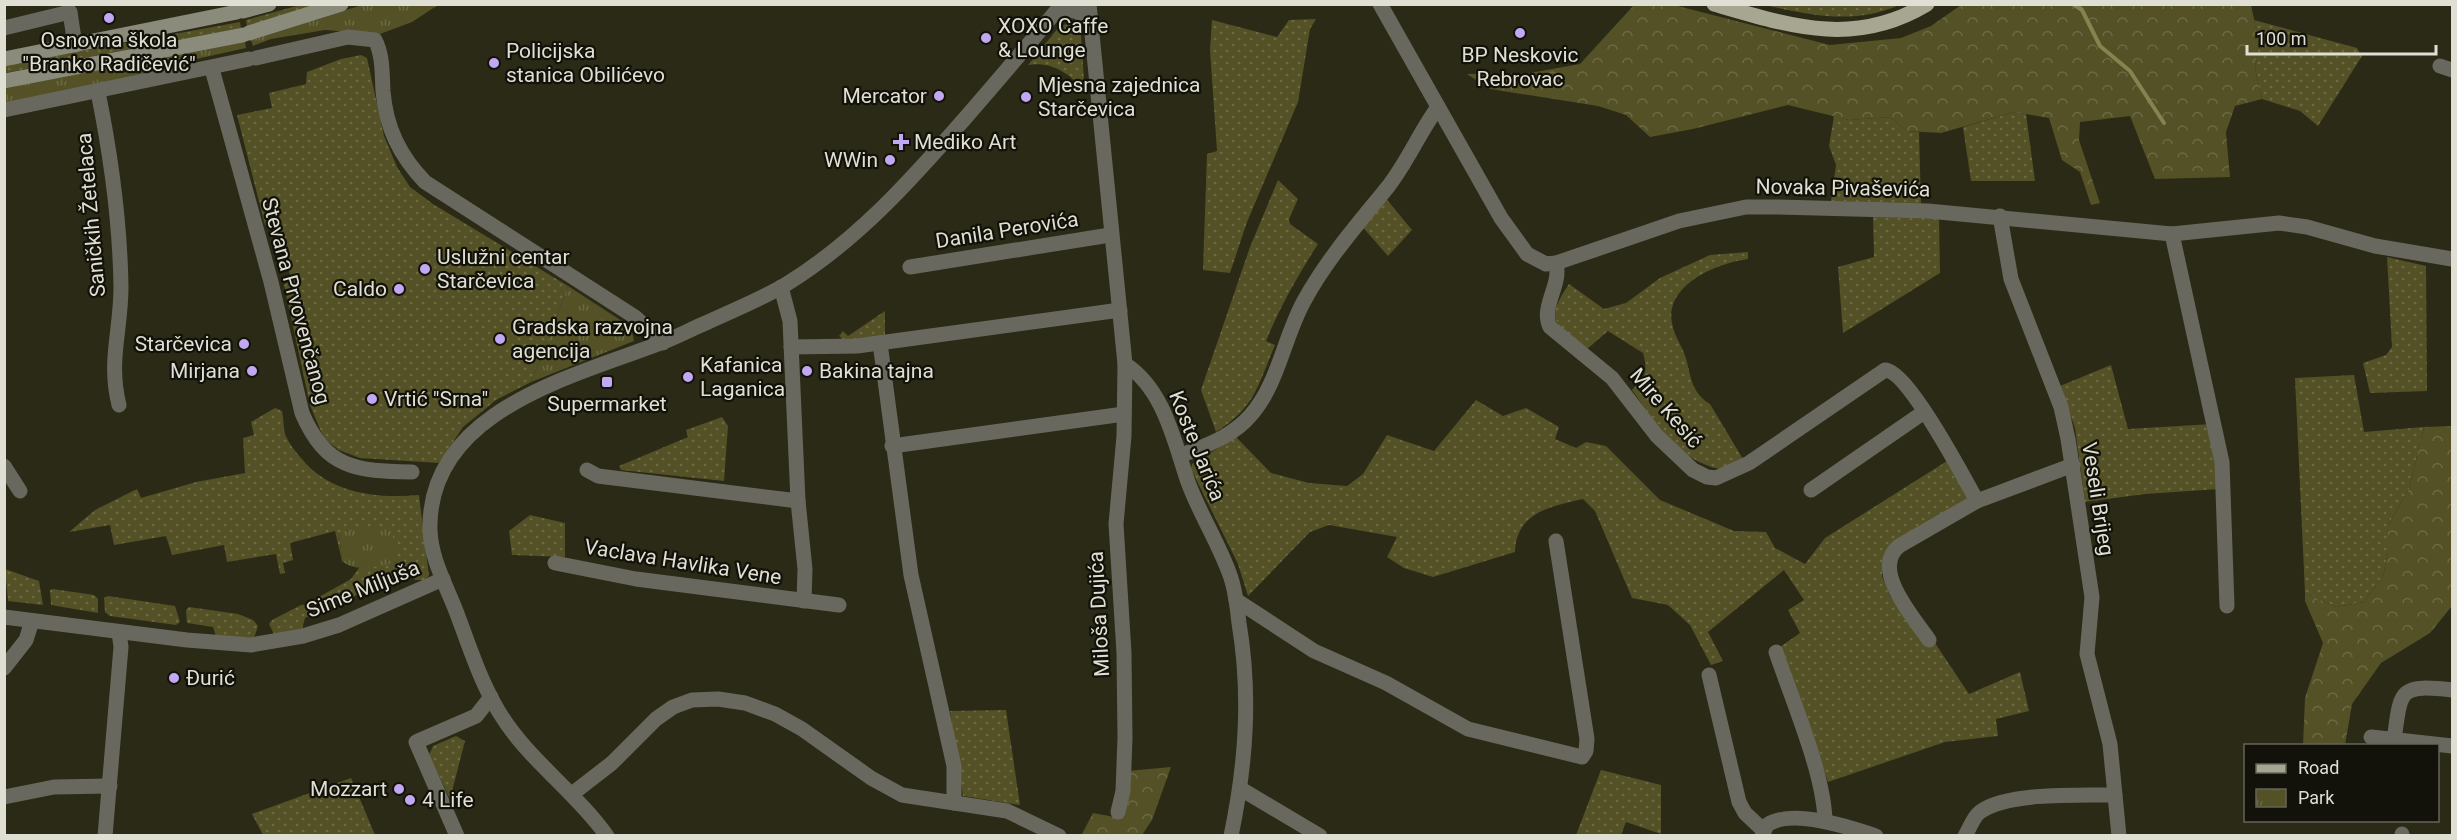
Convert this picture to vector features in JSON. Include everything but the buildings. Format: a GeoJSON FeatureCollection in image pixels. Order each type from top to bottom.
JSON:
{"type":"FeatureCollection","features":[{"type":"Feature","properties":{"kind":"main road"},"geometry":{"type":"LineString","coordinates":[[4,81],[246,34],[341,4]]}},
{"type":"Feature","properties":{"kind":"main road"},"geometry":{"type":"LineString","coordinates":[[1714,4],[1798,27],[1829,30],[1854,30],[1882,25],[1901,19],[1927,4]]}},
{"type":"Feature","properties":{"kind":"main road"},"geometry":{"type":"LineString","coordinates":[[4,59],[251,8]]}},
{"type":"Feature","properties":{"kind":"street"},"geometry":{"type":"LineString","coordinates":[[1089,4],[1110,235],[1125,364]]}},
{"type":"Feature","properties":{"kind":"street"},"geometry":{"type":"LineString","coordinates":[[1380,4],[1501,218],[1523,249],[1539,261],[1557,263]]}},
{"type":"Feature","properties":{"kind":"street"},"geometry":{"type":"LineString","coordinates":[[607,836],[572,794],[541,765],[513,732],[491,697],[436,561],[430,533],[434,498],[451,461],[473,432],[504,407],[540,389],[663,343],[781,287],[819,263],[883,209],[1059,8],[1077,11],[1091,24]]}},
{"type":"Feature","properties":{"kind":"street"},"geometry":{"type":"LineString","coordinates":[[4,28],[70,12],[75,45]]}},
{"type":"Feature","properties":{"kind":"street"},"geometry":{"type":"LineString","coordinates":[[4,110],[212,69],[348,37],[375,40],[382,71],[389,125],[394,139],[410,166],[425,182],[635,317],[663,343]]}},
{"type":"Feature","properties":{"kind":"street","name":"Stevana Prvovenčanog"},"geometry":{"type":"LineString","coordinates":[[212,69],[271,282],[302,413],[309,430],[323,449],[348,465],[363,470],[412,472]]}},
{"type":"Feature","properties":{"kind":"street","name":"Saničkih Žetelaca"},"geometry":{"type":"LineString","coordinates":[[98,92],[110,162],[120,260],[119,316],[113,358],[119,405]]}},
{"type":"Feature","properties":{"kind":"street"},"geometry":{"type":"LineString","coordinates":[[1179,456],[1216,441],[1238,427],[1254,411],[1268,387],[1296,316],[1317,278],[1338,247],[1398,172],[1438,107]]}},
{"type":"Feature","properties":{"kind":"street","name":"Novaka Pivaševića"},"geometry":{"type":"LineString","coordinates":[[1557,263],[1662,225],[1746,207],[1851,208],[2000,216],[2172,234],[2271,223],[2286,224],[2375,246],[2452,259]]}},
{"type":"Feature","properties":{"kind":"street","name":"Veseli Brijeg"},"geometry":{"type":"LineString","coordinates":[[2000,216],[2012,279],[2061,407],[2073,465],[2092,597],[2087,654],[2110,744],[2119,836]]}},
{"type":"Feature","properties":{"kind":"street"},"geometry":{"type":"LineString","coordinates":[[2172,234],[2222,462],[2227,606]]}},
{"type":"Feature","properties":{"kind":"street","name":"Danila Perovića"},"geometry":{"type":"LineString","coordinates":[[910,267],[1110,235]]}},
{"type":"Feature","properties":{"kind":"street","name":"Mire Kesić"},"geometry":{"type":"LineString","coordinates":[[1557,263],[1558,280],[1546,316],[1550,327],[1612,378],[1657,436],[1700,474],[1716,477],[1742,467],[1880,371],[1890,370],[1899,377],[1924,412],[1977,501]]}},
{"type":"Feature","properties":{"kind":"street","name":"Vaclava Havlika Vene"},"geometry":{"type":"LineString","coordinates":[[781,287],[790,321],[798,501],[805,569],[804,602]]}},
{"type":"Feature","properties":{"kind":"street"},"geometry":{"type":"LineString","coordinates":[[791,347],[880,343],[1120,310]]}},
{"type":"Feature","properties":{"kind":"street"},"geometry":{"type":"LineString","coordinates":[[880,343],[911,575],[954,766],[954,803]]}},
{"type":"Feature","properties":{"kind":"street","name":"Koste Jarića"},"geometry":{"type":"LineString","coordinates":[[1125,364],[1139,373],[1158,401],[1191,488],[1227,566],[1236,600],[1248,692],[1241,789],[1231,836]]}},
{"type":"Feature","properties":{"kind":"street","name":"Miloša Dujića"},"geometry":{"type":"LineString","coordinates":[[1118,812],[1123,791],[1125,764],[1124,653],[1116,524],[1124,414],[1125,364]]}},
{"type":"Feature","properties":{"kind":"street"},"geometry":{"type":"LineString","coordinates":[[1811,490],[1924,412]]}},
{"type":"Feature","properties":{"kind":"street"},"geometry":{"type":"LineString","coordinates":[[892,446],[1124,414]]}},
{"type":"Feature","properties":{"kind":"street"},"geometry":{"type":"LineString","coordinates":[[1929,640],[1893,584],[1889,562],[1891,555],[1899,546],[1977,501],[2073,465]]}},
{"type":"Feature","properties":{"kind":"street"},"geometry":{"type":"LineString","coordinates":[[4,466],[20,491]]}},
{"type":"Feature","properties":{"kind":"street"},"geometry":{"type":"LineString","coordinates":[[586,470],[598,476],[798,501]]}},
{"type":"Feature","properties":{"kind":"street"},"geometry":{"type":"LineString","coordinates":[[1236,600],[1314,651],[1386,683],[1468,729],[1582,757],[1586,752],[1587,739],[1556,541]]}},
{"type":"Feature","properties":{"kind":"street","name":"Vaclava Havlika Vene"},"geometry":{"type":"LineString","coordinates":[[555,563],[636,579],[840,605]]}},
{"type":"Feature","properties":{"kind":"street","name":"Sime Miljuša"},"geometry":{"type":"LineString","coordinates":[[4,617],[201,642],[251,645],[339,625],[443,579]]}},
{"type":"Feature","properties":{"kind":"street"},"geometry":{"type":"LineString","coordinates":[[4,668],[26,640],[32,621]]}},
{"type":"Feature","properties":{"kind":"street"},"geometry":{"type":"LineString","coordinates":[[105,836],[121,647],[119,632]]}},
{"type":"Feature","properties":{"kind":"street"},"geometry":{"type":"LineString","coordinates":[[1776,652],[1818,777],[1824,802],[1825,821]]}},
{"type":"Feature","properties":{"kind":"street"},"geometry":{"type":"LineString","coordinates":[[1709,675],[1739,802],[1745,813],[1763,832],[1772,821],[1784,819],[1825,821],[1876,836]]}},
{"type":"Feature","properties":{"kind":"street"},"geometry":{"type":"LineString","coordinates":[[2394,740],[2400,697],[2413,688],[2452,690]]}},
{"type":"Feature","properties":{"kind":"street"},"geometry":{"type":"LineString","coordinates":[[457,836],[416,742],[476,716],[491,697]]}},
{"type":"Feature","properties":{"kind":"street"},"geometry":{"type":"LineString","coordinates":[[572,794],[612,763],[656,719],[673,707],[692,700],[718,699],[746,703],[775,714],[802,729],[871,778],[902,795],[1007,812],[1059,836]]}},
{"type":"Feature","properties":{"kind":"street"},"geometry":{"type":"LineString","coordinates":[[2371,737],[2433,744]]}},
{"type":"Feature","properties":{"kind":"street"},"geometry":{"type":"LineString","coordinates":[[4,797],[54,787],[110,786]]}},
{"type":"Feature","properties":{"kind":"street"},"geometry":{"type":"LineString","coordinates":[[1241,789],[1320,836]]}},
{"type":"Feature","properties":{"kind":"street"},"geometry":{"type":"LineString","coordinates":[[1965,836],[1981,811],[2004,802],[2064,795],[2115,795]]}},
{"type":"Feature","properties":{"kind":"green space"},"geometry":{"type":"Polygon","coordinates":[[[300,5],[321,5],[247,27],[246,20],[300,5]]]}},
{"type":"Feature","properties":{"kind":"green space"},"geometry":{"type":"Polygon","coordinates":[[[362,5],[438,5],[412,22],[380,34],[325,30],[271,39],[253,46],[251,40],[362,5]]]}},
{"type":"Feature","properties":{"kind":"green space"},"geometry":{"type":"Polygon","coordinates":[[[1634,5],[1674,5],[1830,45],[1901,38],[1931,26],[1961,5],[2251,5],[2259,43],[2255,69],[2262,99],[2235,106],[2226,132],[2230,177],[2155,179],[2130,116],[2080,122],[2079,140],[2100,203],[2091,205],[2080,172],[2062,160],[2049,118],[2014,112],[1941,133],[1906,131],[1891,117],[1849,120],[1788,105],[1693,129],[1650,137],[1626,115],[1598,106],[1490,89],[1467,74],[1530,73],[1580,64],[1634,5]]]}},
{"type":"Feature","properties":{"kind":"green space"},"geometry":{"type":"Polygon","coordinates":[[[1765,5],[1899,5],[1866,15],[1832,16],[1765,5]]]}},
{"type":"Feature","properties":{"kind":"green space"},"geometry":{"type":"Polygon","coordinates":[[[1316,19],[1310,29],[1298,102],[1247,222],[1230,273],[1203,270],[1207,154],[1217,151],[1210,50],[1212,20],[1277,37],[1289,20],[1316,19]]]}},
{"type":"Feature","properties":{"kind":"green space"},"geometry":{"type":"Polygon","coordinates":[[[2254,20],[2357,48],[2362,56],[2318,126],[2300,111],[2262,99],[2255,69],[2259,43],[2254,20]]]}},
{"type":"Feature","properties":{"kind":"green space"},"geometry":{"type":"Polygon","coordinates":[[[240,22],[241,28],[5,73],[5,65],[240,22]]]}},
{"type":"Feature","properties":{"kind":"green space"},"geometry":{"type":"Polygon","coordinates":[[[1066,24],[1079,28],[1081,34],[1084,80],[1082,89],[1058,69],[1036,64],[1028,65],[1059,27],[1066,24]]]}},
{"type":"Feature","properties":{"kind":"green space"},"geometry":{"type":"Polygon","coordinates":[[[245,42],[246,48],[192,60],[195,66],[5,104],[5,86],[245,42]]]}},
{"type":"Feature","properties":{"kind":"green space"},"geometry":{"type":"Polygon","coordinates":[[[361,55],[367,58],[384,136],[397,167],[410,187],[433,204],[568,286],[531,382],[496,400],[463,427],[439,463],[360,458],[339,450],[324,439],[310,405],[284,285],[290,279],[290,275],[275,223],[265,225],[237,115],[272,108],[269,93],[306,84],[307,72],[341,59],[361,55]]]}},
{"type":"Feature","properties":{"kind":"green space"},"geometry":{"type":"Polygon","coordinates":[[[2014,112],[2026,114],[2035,181],[1971,181],[1963,127],[2014,112]]]}},
{"type":"Feature","properties":{"kind":"green space"},"geometry":{"type":"Polygon","coordinates":[[[1834,116],[1849,120],[1891,117],[1906,131],[1919,132],[1921,205],[1831,201],[1836,165],[1829,146],[1834,116]]]}},
{"type":"Feature","properties":{"kind":"green space"},"geometry":{"type":"Polygon","coordinates":[[[1278,180],[1298,199],[1289,219],[1290,224],[1318,244],[1290,291],[1266,341],[1275,345],[1254,394],[1240,413],[1216,432],[1201,390],[1250,247],[1278,180]]]}},
{"type":"Feature","properties":{"kind":"green space"},"geometry":{"type":"Polygon","coordinates":[[[1384,196],[1412,230],[1388,256],[1360,224],[1384,196]]]}},
{"type":"Feature","properties":{"kind":"green space"},"geometry":{"type":"Polygon","coordinates":[[[1873,217],[1939,218],[1940,273],[1843,333],[1838,267],[1874,257],[1873,217]]]}},
{"type":"Feature","properties":{"kind":"green space"},"geometry":{"type":"Polygon","coordinates":[[[1748,252],[1748,259],[1722,265],[1696,278],[1677,297],[1672,309],[1673,328],[1686,357],[1694,386],[1700,396],[1710,404],[1743,459],[1720,469],[1705,465],[1680,449],[1659,427],[1632,390],[1645,373],[1643,353],[1608,331],[1587,349],[1560,327],[1556,321],[1556,307],[1569,284],[1604,309],[1626,303],[1660,278],[1710,255],[1748,252]]]}},
{"type":"Feature","properties":{"kind":"green space"},"geometry":{"type":"Polygon","coordinates":[[[2387,257],[2426,266],[2427,391],[2370,393],[2363,363],[2386,355],[2392,347],[2387,257]]]}},
{"type":"Feature","properties":{"kind":"green space"},"geometry":{"type":"Polygon","coordinates":[[[568,286],[631,327],[634,341],[531,382],[568,286]]]}},
{"type":"Feature","properties":{"kind":"green space"},"geometry":{"type":"Polygon","coordinates":[[[885,311],[885,337],[845,341],[839,336],[843,331],[848,336],[885,311]]]}},
{"type":"Feature","properties":{"kind":"green space"},"geometry":{"type":"Polygon","coordinates":[[[2111,365],[2128,429],[2212,424],[2219,489],[2145,494],[2085,502],[2075,428],[2060,386],[2111,365]]]}},
{"type":"Feature","properties":{"kind":"green space"},"geometry":{"type":"Polygon","coordinates":[[[2354,375],[2364,432],[2424,427],[2409,489],[2388,525],[2388,552],[2383,576],[2364,602],[2336,607],[2305,593],[2295,378],[2354,375]]]}},
{"type":"Feature","properties":{"kind":"green space"},"geometry":{"type":"Polygon","coordinates":[[[1476,400],[1503,416],[1526,408],[1559,427],[1555,439],[1576,448],[1586,442],[1606,446],[1660,500],[1734,531],[1766,532],[1775,548],[1805,564],[1825,538],[1947,461],[1968,498],[1893,542],[1882,562],[1882,576],[1890,596],[1926,645],[1933,640],[1969,694],[2020,672],[2029,711],[1996,719],[1998,736],[1945,742],[1828,782],[1780,647],[1800,633],[1788,610],[1804,600],[1784,570],[1708,632],[1723,661],[1711,665],[1690,625],[1668,605],[1632,598],[1595,511],[1583,499],[1548,508],[1529,519],[1517,539],[1515,552],[1433,577],[1404,568],[1387,557],[1397,537],[1329,525],[1310,532],[1248,596],[1238,564],[1191,469],[1192,464],[1236,437],[1271,473],[1309,483],[1347,486],[1363,474],[1387,435],[1434,451],[1476,400]]]}},
{"type":"Feature","properties":{"kind":"green space"},"geometry":{"type":"Polygon","coordinates":[[[275,408],[282,411],[285,434],[292,446],[312,470],[325,479],[354,491],[370,494],[419,495],[429,576],[424,580],[415,580],[409,572],[305,618],[302,629],[274,634],[269,624],[272,620],[301,605],[311,604],[312,601],[351,579],[359,568],[398,562],[339,532],[342,561],[335,531],[290,543],[293,560],[283,563],[285,573],[280,574],[276,554],[227,562],[224,545],[172,555],[166,536],[114,545],[110,525],[69,532],[95,510],[137,489],[141,498],[196,482],[245,473],[243,438],[254,435],[251,422],[275,408]]]}},
{"type":"Feature","properties":{"kind":"green space"},"geometry":{"type":"Polygon","coordinates":[[[722,417],[728,426],[724,481],[621,470],[619,466],[688,437],[686,430],[722,417]]]}},
{"type":"Feature","properties":{"kind":"green space"},"geometry":{"type":"Polygon","coordinates":[[[2452,426],[2452,606],[2430,633],[2381,663],[2352,704],[2345,744],[2303,744],[2305,698],[2323,643],[2305,601],[2305,593],[2336,607],[2364,602],[2383,576],[2388,552],[2388,525],[2409,489],[2424,427],[2452,426]]]}},
{"type":"Feature","properties":{"kind":"green space"},"geometry":{"type":"Polygon","coordinates":[[[530,515],[565,523],[565,557],[512,555],[509,531],[530,515]]]}},
{"type":"Feature","properties":{"kind":"green space"},"geometry":{"type":"Polygon","coordinates":[[[391,526],[398,562],[362,568],[342,561],[339,532],[391,526]]]}},
{"type":"Feature","properties":{"kind":"green space"},"geometry":{"type":"Polygon","coordinates":[[[5,569],[39,581],[43,605],[8,601],[5,569]]]}},
{"type":"Feature","properties":{"kind":"green space"},"geometry":{"type":"Polygon","coordinates":[[[50,590],[94,595],[98,599],[98,613],[51,605],[50,590]]]}},
{"type":"Feature","properties":{"kind":"green space"},"geometry":{"type":"Polygon","coordinates":[[[108,596],[175,606],[180,622],[176,625],[110,616],[105,612],[104,598],[108,596]]]}},
{"type":"Feature","properties":{"kind":"green space"},"geometry":{"type":"Polygon","coordinates":[[[189,607],[238,614],[253,620],[258,626],[254,638],[216,636],[213,627],[187,623],[186,610],[189,607]]]}},
{"type":"Feature","properties":{"kind":"green space"},"geometry":{"type":"Polygon","coordinates":[[[1006,710],[1020,805],[963,796],[950,711],[1006,710]]]}},
{"type":"Feature","properties":{"kind":"green space"},"geometry":{"type":"Polygon","coordinates":[[[456,736],[465,741],[450,799],[429,755],[433,746],[456,736]]]}},
{"type":"Feature","properties":{"kind":"green space"},"geometry":{"type":"Polygon","coordinates":[[[1171,767],[1152,820],[1142,835],[1081,836],[1093,813],[1120,818],[1128,771],[1171,767]]]}},
{"type":"Feature","properties":{"kind":"green space"},"geometry":{"type":"Polygon","coordinates":[[[1601,770],[1661,785],[1661,834],[1626,822],[1621,835],[1576,835],[1601,770]]]}},
{"type":"Feature","properties":{"kind":"green space"},"geometry":{"type":"Polygon","coordinates":[[[351,778],[375,835],[263,835],[252,814],[351,778]]]}},
{"type":"Feature","properties":{"kind":"waterway"},"geometry":{"type":"LineString","coordinates":[[2073,4],[2082,10],[2100,46],[2130,71],[2164,123]]}},
{"type":"Feature","properties":{"kind":"place","name":"Osnovna škola \"Branko Radičević\""},"geometry":{"type":"Point","coordinates":[109,18]}},
{"type":"Feature","properties":{"kind":"place","name":"BP Neskovic Rebrovac"},"geometry":{"type":"Point","coordinates":[1520,33]}},
{"type":"Feature","properties":{"kind":"place","name":"XOXO Caffe & Lounge"},"geometry":{"type":"Point","coordinates":[986,38]}},
{"type":"Feature","properties":{"kind":"place","name":"Policijska stanica Obilićevo"},"geometry":{"type":"Point","coordinates":[494,63]}},
{"type":"Feature","properties":{"kind":"place","name":"Mercator"},"geometry":{"type":"Point","coordinates":[939,96]}},
{"type":"Feature","properties":{"kind":"place","name":"Mjesna zajednica Starčevica"},"geometry":{"type":"Point","coordinates":[1026,97]}},
{"type":"Feature","properties":{"kind":"place","name":"Mediko Art"},"geometry":{"type":"Point","coordinates":[901,142]}},
{"type":"Feature","properties":{"kind":"place","name":"WWin"},"geometry":{"type":"Point","coordinates":[890,160]}},
{"type":"Feature","properties":{"kind":"place","name":"Uslužni centar Starčevica"},"geometry":{"type":"Point","coordinates":[425,269]}},
{"type":"Feature","properties":{"kind":"place","name":"Caldo"},"geometry":{"type":"Point","coordinates":[399,289]}},
{"type":"Feature","properties":{"kind":"place","name":"Gradska razvojna agencija"},"geometry":{"type":"Point","coordinates":[500,339]}},
{"type":"Feature","properties":{"kind":"place","name":"Starčevica"},"geometry":{"type":"Point","coordinates":[244,344]}},
{"type":"Feature","properties":{"kind":"place","name":"Mirjana"},"geometry":{"type":"Point","coordinates":[252,371]}},
{"type":"Feature","properties":{"kind":"place","name":"Bakina tajna"},"geometry":{"type":"Point","coordinates":[807,371]}},
{"type":"Feature","properties":{"kind":"place","name":"Kafanica Laganica"},"geometry":{"type":"Point","coordinates":[688,377]}},
{"type":"Feature","properties":{"kind":"place","name":"Supermarket"},"geometry":{"type":"Point","coordinates":[607,382]}},
{"type":"Feature","properties":{"kind":"place","name":"Vrtić \"Srna\""},"geometry":{"type":"Point","coordinates":[372,399]}},
{"type":"Feature","properties":{"kind":"place","name":"Đurić"},"geometry":{"type":"Point","coordinates":[174,678]}},
{"type":"Feature","properties":{"kind":"place","name":"Mozzart"},"geometry":{"type":"Point","coordinates":[399,789]}},
{"type":"Feature","properties":{"kind":"place","name":"4 Life"},"geometry":{"type":"Point","coordinates":[410,800]}}]}
